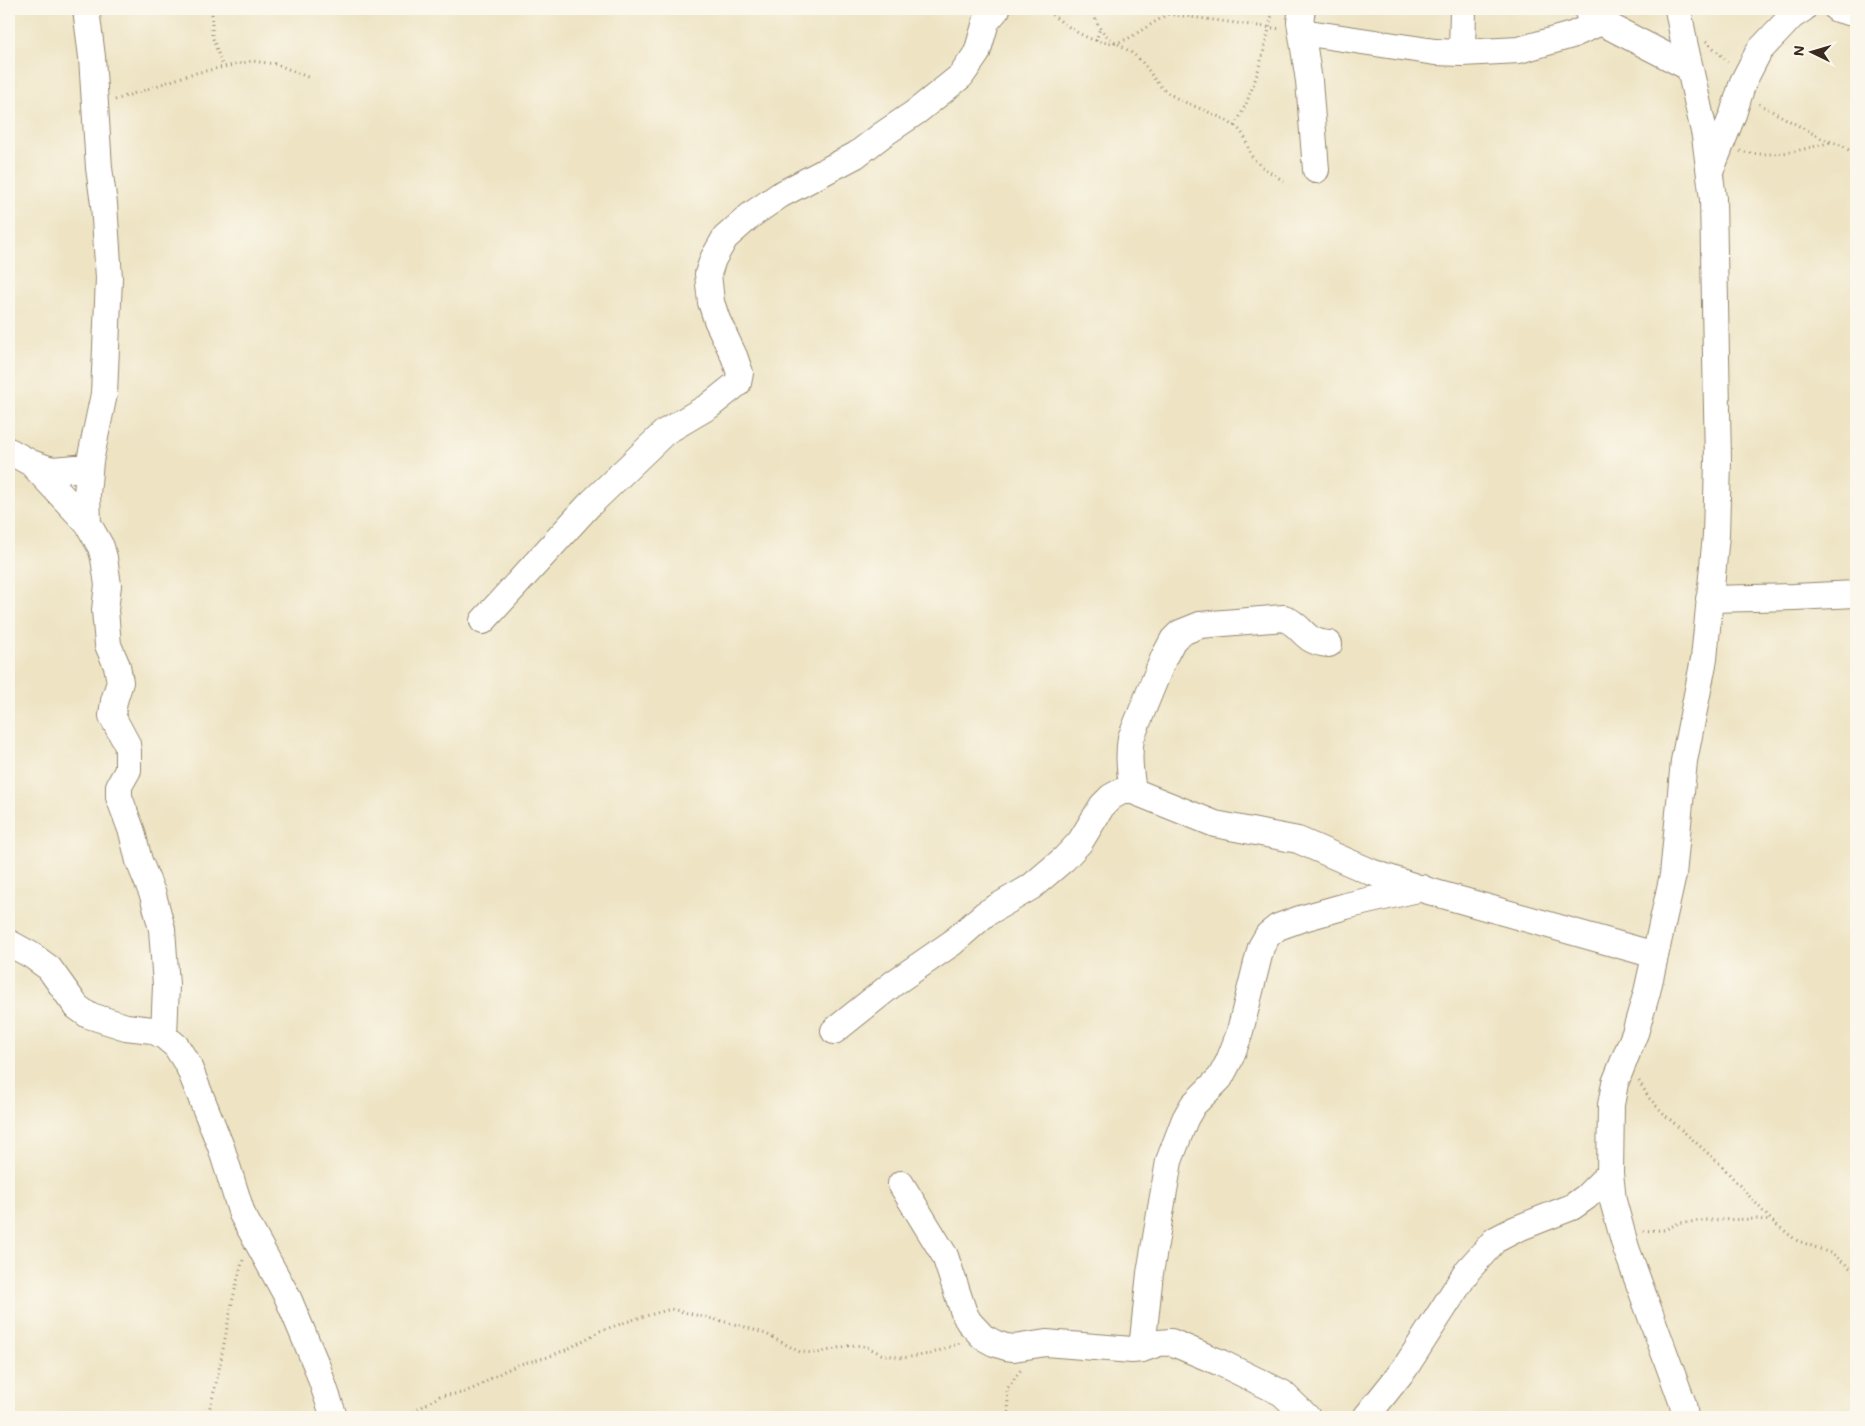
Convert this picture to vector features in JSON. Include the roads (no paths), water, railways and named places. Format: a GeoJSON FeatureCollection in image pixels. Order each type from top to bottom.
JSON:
{"type":"FeatureCollection","features":[{"type":"Feature","properties":{"kind":"street"},"geometry":{"type":"LineString","coordinates":[[86,9],[92,57],[109,278],[104,394],[89,467],[88,524]]}},
{"type":"Feature","properties":{"kind":"street"},"geometry":{"type":"LineString","coordinates":[[483,621],[589,505],[665,432],[709,406],[738,383],[740,374],[734,356],[717,320],[708,274],[713,259],[725,238],[751,215],[780,195],[856,155],[882,134],[916,112],[961,76],[977,53],[982,42],[986,22],[997,9]]}},
{"type":"Feature","properties":{"kind":"street"},"geometry":{"type":"LineString","coordinates":[[1462,54],[1464,9]]}},
{"type":"Feature","properties":{"kind":"street"},"geometry":{"type":"LineString","coordinates":[[1709,172],[1743,85],[1759,51],[1792,16],[1803,9]]}},
{"type":"Feature","properties":{"kind":"street"},"geometry":{"type":"LineString","coordinates":[[1836,9],[1856,14]]}},
{"type":"Feature","properties":{"kind":"street"},"geometry":{"type":"LineString","coordinates":[[1679,11],[1705,136],[1713,200],[1718,461],[1716,536],[1704,659],[1684,761],[1673,875],[1647,992],[1635,1033],[1615,1084],[1611,1105],[1610,1173],[1613,1201],[1620,1230],[1683,1404],[1685,1417]]}},
{"type":"Feature","properties":{"kind":"street"},"geometry":{"type":"LineString","coordinates":[[1316,170],[1302,21],[1435,52],[1462,54],[1519,50],[1572,35],[1593,15],[1690,68]]}},
{"type":"Feature","properties":{"kind":"street"},"geometry":{"type":"LineString","coordinates":[[20,457],[52,470],[89,467]]}},
{"type":"Feature","properties":{"kind":"street"},"geometry":{"type":"LineString","coordinates":[[20,457],[88,524],[101,547],[108,585],[104,610],[108,645],[117,666],[120,682],[112,716],[127,744],[128,752],[128,770],[119,786],[119,797],[132,832],[138,860],[153,895],[162,929],[166,985],[164,1036]]}},
{"type":"Feature","properties":{"kind":"street"},"geometry":{"type":"LineString","coordinates":[[1709,599],[1794,598],[1856,594]]}},
{"type":"Feature","properties":{"kind":"street"},"geometry":{"type":"LineString","coordinates":[[1133,791],[1129,765],[1131,738],[1164,657],[1173,640],[1180,633],[1200,625],[1284,618],[1292,622],[1314,642],[1329,644]]}},
{"type":"Feature","properties":{"kind":"street"},"geometry":{"type":"LineString","coordinates":[[834,1031],[894,983],[952,943],[985,914],[1031,888],[1080,842],[1102,806],[1111,797],[1122,791],[1133,791],[1215,824],[1298,840],[1371,872],[1655,955]]}},
{"type":"Feature","properties":{"kind":"street"},"geometry":{"type":"LineString","coordinates":[[1142,1349],[1150,1273],[1169,1161],[1185,1119],[1193,1105],[1220,1078],[1229,1060],[1239,1035],[1261,947],[1268,935],[1278,927],[1300,919],[1422,888]]}},
{"type":"Feature","properties":{"kind":"street"},"geometry":{"type":"LineString","coordinates":[[9,943],[49,968],[77,1007],[88,1015],[126,1027],[152,1030],[164,1036],[176,1046],[188,1065],[220,1147],[242,1214],[288,1298],[317,1366],[334,1417]]}},
{"type":"Feature","properties":{"kind":"street"},"geometry":{"type":"LineString","coordinates":[[1366,1417],[1405,1368],[1468,1270],[1495,1240],[1516,1229],[1572,1207],[1586,1197],[1610,1173]]}},
{"type":"Feature","properties":{"kind":"street"},"geometry":{"type":"LineString","coordinates":[[901,1184],[945,1256],[964,1314],[981,1335],[994,1343],[1006,1347],[1038,1343],[1142,1349],[1164,1342],[1180,1345],[1282,1393],[1307,1417]]}}]}
